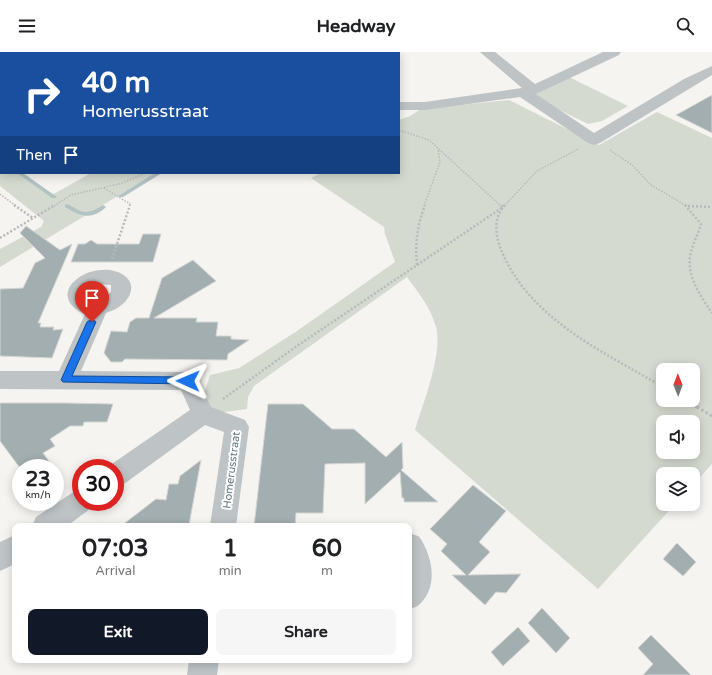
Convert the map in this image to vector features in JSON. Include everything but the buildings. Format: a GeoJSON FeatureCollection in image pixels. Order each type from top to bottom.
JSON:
{"type":"FeatureCollection","features":[{"type":"Feature","properties":{"kind":"street"},"geometry":{"type":"LineString","coordinates":[[487,52],[529,91],[594,140],[689,82],[712,70]]}},
{"type":"Feature","properties":{"kind":"street"},"geometry":{"type":"LineString","coordinates":[[400,106],[425,106],[529,91],[614,52]]}},
{"type":"Feature","properties":{"kind":"street"},"geometry":{"type":"LineString","coordinates":[[107,276],[120,281],[123,289],[118,298],[112,303],[98,308],[90,308],[82,305],[78,301],[77,295],[79,289],[84,283],[92,279],[107,276]]}},
{"type":"Feature","properties":{"kind":"street"},"geometry":{"type":"LineString","coordinates":[[66,380],[98,308]]}},
{"type":"Feature","properties":{"kind":"street"},"geometry":{"type":"LineString","coordinates":[[0,380],[188,381],[203,414],[124,470]]}},
{"type":"Feature","properties":{"kind":"street","name":"Homerusstraat"},"geometry":{"type":"LineString","coordinates":[[203,414],[237,427],[223,523]]}},
{"type":"Feature","properties":{"kind":"street"},"geometry":{"type":"LineString","coordinates":[[49,523],[72,506]]}},
{"type":"Feature","properties":{"kind":"street"},"geometry":{"type":"LineString","coordinates":[[0,558],[12,550]]}},
{"type":"Feature","properties":{"kind":"street"},"geometry":{"type":"LineString","coordinates":[[412,550],[417,558],[419,571],[415,587],[412,591]]}},
{"type":"Feature","properties":{"kind":"street"},"geometry":{"type":"LineString","coordinates":[[202,675],[204,663]]}},
{"type":"Feature","properties":{"kind":"path"},"geometry":{"type":"LineString","coordinates":[[400,130],[429,140],[491,198],[503,207]]}},
{"type":"Feature","properties":{"kind":"path"},"geometry":{"type":"LineString","coordinates":[[203,414],[297,346],[503,207],[537,172],[594,140],[632,164],[651,185],[688,206],[701,224],[690,259],[698,292],[712,313]]}},
{"type":"Feature","properties":{"kind":"path"},"geometry":{"type":"LineString","coordinates":[[417,265],[415,244],[416,237],[420,216],[440,162],[438,149]]}},
{"type":"Feature","properties":{"kind":"path"},"geometry":{"type":"LineString","coordinates":[[0,238],[71,195],[123,183],[143,174]]}},
{"type":"Feature","properties":{"kind":"path"},"geometry":{"type":"LineString","coordinates":[[103,188],[130,204],[107,276]]}},
{"type":"Feature","properties":{"kind":"path"},"geometry":{"type":"LineString","coordinates":[[0,194],[33,218]]}},
{"type":"Feature","properties":{"kind":"path"},"geometry":{"type":"LineString","coordinates":[[688,206],[712,207]]}},
{"type":"Feature","properties":{"kind":"path"},"geometry":{"type":"LineString","coordinates":[[503,207],[497,221],[496,236],[504,257],[518,284],[545,311],[571,332],[656,383]]}},
{"type":"Feature","properties":{"kind":"path"},"geometry":{"type":"LineString","coordinates":[[697,407],[712,416]]}},
{"type":"Feature","properties":{"kind":"shaded area"},"geometry":{"type":"Polygon","coordinates":[[[569,77],[628,106],[602,121],[588,124],[535,98],[534,95],[569,77]]]}},
{"type":"Feature","properties":{"kind":"shaded area"},"geometry":{"type":"Polygon","coordinates":[[[509,100],[599,145],[657,112],[712,138],[712,464],[700,477],[700,467],[656,467],[656,511],[669,511],[598,589],[415,430],[435,364],[437,338],[436,327],[431,313],[424,300],[407,277],[254,386],[248,397],[247,409],[217,413],[202,400],[210,375],[239,368],[297,331],[395,262],[384,227],[311,178],[319,174],[400,174],[400,120],[410,116],[421,109],[509,100]]]}},
{"type":"Feature","properties":{"kind":"shaded area"},"geometry":{"type":"Polygon","coordinates":[[[0,174],[19,174],[50,196],[89,174],[154,174],[0,267],[0,249],[41,227],[44,221],[0,186],[0,174]]]}},
{"type":"Feature","properties":{"kind":"waterway"},"geometry":{"type":"LineString","coordinates":[[21,174],[54,197]]}},
{"type":"Feature","properties":{"kind":"waterway"},"geometry":{"type":"LineString","coordinates":[[121,196],[157,174]]}},
{"type":"Feature","properties":{"kind":"waterway"},"geometry":{"type":"LineString","coordinates":[[67,206],[81,214],[93,213],[103,207]]}},
{"type":"Feature","properties":{"kind":"route"},"geometry":{"type":"LineString","coordinates":[[92,322],[66,380],[188,381]]}}]}
